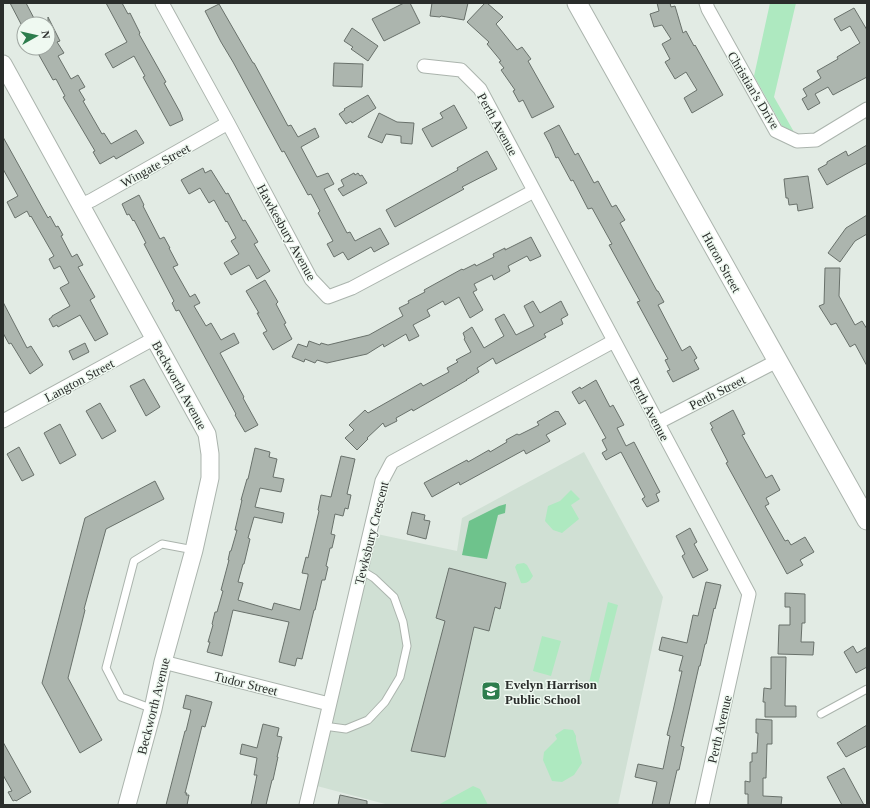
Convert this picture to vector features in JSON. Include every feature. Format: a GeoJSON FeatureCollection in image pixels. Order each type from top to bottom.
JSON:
{"type":"FeatureCollection","features":[{"type":"Feature","properties":{"kind":"main road","name":"Huron Street"},"geometry":{"type":"LineString","coordinates":[[577,3],[867,520]]}},
{"type":"Feature","properties":{"kind":"street","name":"Hawkesbury Avenue"},"geometry":{"type":"LineString","coordinates":[[162,3],[311,279],[328,297],[352,288],[534,191]]}},
{"type":"Feature","properties":{"kind":"street","name":"Christian's Drive"},"geometry":{"type":"LineString","coordinates":[[706,3],[776,131],[797,140],[816,140],[867,109]]}},
{"type":"Feature","properties":{"kind":"street","name":"Beckworth Avenue"},"geometry":{"type":"LineString","coordinates":[[3,64],[207,434],[210,454],[210,478],[194,550],[163,662],[153,709],[127,805]]}},
{"type":"Feature","properties":{"kind":"street","name":"Perth Avenue"},"geometry":{"type":"LineString","coordinates":[[424,66],[461,70],[480,89],[749,594],[702,805]]}},
{"type":"Feature","properties":{"kind":"street","name":"Wingate Street"},"geometry":{"type":"LineString","coordinates":[[81,205],[228,123]]}},
{"type":"Feature","properties":{"kind":"street","name":"Langton Street"},"geometry":{"type":"LineString","coordinates":[[3,421],[155,338]]}},
{"type":"Feature","properties":{"kind":"street","name":"Tewksbury Crescent"},"geometry":{"type":"LineString","coordinates":[[306,805],[382,481],[392,462],[614,341]]}},
{"type":"Feature","properties":{"kind":"street","name":"Perth Street"},"geometry":{"type":"LineString","coordinates":[[657,423],[777,361]]}},
{"type":"Feature","properties":{"kind":"street","name":"Tudor Street"},"geometry":{"type":"LineString","coordinates":[[163,662],[330,704]]}},
{"type":"Feature","properties":{"kind":"lane"},"geometry":{"type":"LineString","coordinates":[[153,709],[121,697],[106,668],[134,561],[162,544],[194,550]]}},
{"type":"Feature","properties":{"kind":"lane"},"geometry":{"type":"LineString","coordinates":[[324,726],[346,729],[368,720],[385,702],[400,677],[407,646],[404,622],[394,597],[374,578],[361,570]]}},
{"type":"Feature","properties":{"kind":"lane"},"geometry":{"type":"LineString","coordinates":[[821,714],[867,689]]}},
{"type":"Feature","properties":{"kind":"shaded area","name":"Evelyn Harrison Public School"},"geometry":{"type":"Polygon","coordinates":[[[584,452],[663,597],[618,805],[389,805],[317,786],[377,534],[457,551],[462,518],[584,452]]]}},
{"type":"Feature","properties":{"kind":"green space"},"geometry":{"type":"Polygon","coordinates":[[[770,3],[796,3],[774,97],[794,132],[782,126],[754,76],[770,3]]]}},
{"type":"Feature","properties":{"kind":"green space"},"geometry":{"type":"Polygon","coordinates":[[[571,490],[580,499],[571,505],[579,519],[562,533],[553,530],[545,521],[548,506],[560,501],[571,490]]]}},
{"type":"Feature","properties":{"kind":"green space"},"geometry":{"type":"Polygon","coordinates":[[[506,504],[505,513],[498,515],[487,559],[462,555],[469,521],[506,504]]]}},
{"type":"Feature","properties":{"kind":"green space"},"geometry":{"type":"Polygon","coordinates":[[[524,563],[527,565],[533,576],[528,582],[521,583],[515,567],[517,564],[524,563]]]}},
{"type":"Feature","properties":{"kind":"green space"},"geometry":{"type":"Polygon","coordinates":[[[608,602],[618,605],[597,688],[588,687],[608,602]]]}},
{"type":"Feature","properties":{"kind":"green space"},"geometry":{"type":"Polygon","coordinates":[[[542,636],[561,641],[551,676],[533,671],[542,636]]]}},
{"type":"Feature","properties":{"kind":"green space"},"geometry":{"type":"Polygon","coordinates":[[[564,729],[573,730],[576,736],[582,763],[574,775],[562,782],[552,781],[543,760],[544,752],[557,739],[555,735],[564,729]]]}},
{"type":"Feature","properties":{"kind":"green space"},"geometry":{"type":"Polygon","coordinates":[[[473,786],[480,789],[488,805],[438,805],[473,786]]]}},
{"type":"Feature","properties":{"kind":"building"},"geometry":{"type":"Polygon","coordinates":[[[10,3],[26,3],[33,16],[17,16],[10,3]]]}},
{"type":"Feature","properties":{"kind":"building"},"geometry":{"type":"Polygon","coordinates":[[[106,3],[122,3],[128,14],[130,13],[140,33],[139,34],[166,82],[164,83],[183,120],[170,126],[143,77],[145,76],[134,56],[113,68],[105,54],[127,42],[106,3]]]}},
{"type":"Feature","properties":{"kind":"building"},"geometry":{"type":"Polygon","coordinates":[[[404,3],[410,3],[420,23],[384,41],[372,19],[404,3]]]}},
{"type":"Feature","properties":{"kind":"building"},"geometry":{"type":"Polygon","coordinates":[[[432,3],[468,3],[464,20],[441,16],[430,16],[432,3]]]}},
{"type":"Feature","properties":{"kind":"building"},"geometry":{"type":"Polygon","coordinates":[[[485,3],[487,3],[503,17],[496,24],[517,50],[522,47],[531,59],[528,61],[554,107],[532,118],[523,100],[519,102],[513,91],[515,90],[501,70],[504,68],[499,62],[501,61],[487,44],[489,42],[467,22],[485,3]]]}},
{"type":"Feature","properties":{"kind":"building"},"geometry":{"type":"Polygon","coordinates":[[[657,3],[670,3],[671,7],[675,6],[683,33],[686,31],[723,95],[692,113],[684,98],[697,90],[686,72],[675,79],[665,62],[670,59],[662,44],[671,39],[662,25],[654,27],[650,14],[659,11],[657,3]]]}},
{"type":"Feature","properties":{"kind":"building"},"geometry":{"type":"Polygon","coordinates":[[[219,4],[254,63],[288,126],[291,125],[298,137],[315,128],[319,137],[301,147],[317,177],[328,173],[334,184],[324,189],[347,233],[350,232],[355,241],[380,228],[389,244],[374,252],[371,247],[348,260],[343,252],[334,257],[327,244],[333,241],[318,213],[320,211],[311,194],[308,195],[284,151],[282,152],[205,11],[219,4]]]}},
{"type":"Feature","properties":{"kind":"building"},"geometry":{"type":"Polygon","coordinates":[[[854,8],[867,30],[867,77],[833,95],[828,87],[815,94],[820,103],[808,110],[802,99],[807,96],[803,89],[821,78],[817,71],[838,59],[837,57],[860,43],[850,26],[841,31],[834,19],[854,8]]]}},
{"type":"Feature","properties":{"kind":"building"},"geometry":{"type":"Polygon","coordinates":[[[352,28],[378,46],[368,61],[351,49],[353,47],[344,41],[352,28]]]}},
{"type":"Feature","properties":{"kind":"building"},"geometry":{"type":"Polygon","coordinates":[[[56,33],[60,41],[57,42],[64,53],[58,56],[71,79],[78,75],[85,87],[79,90],[85,100],[83,101],[102,134],[104,133],[111,144],[136,130],[144,143],[116,159],[114,156],[100,164],[93,152],[95,151],[63,97],[65,96],[56,79],[53,80],[40,56],[56,56],[56,33]]]}},
{"type":"Feature","properties":{"kind":"building"},"geometry":{"type":"Polygon","coordinates":[[[334,63],[363,64],[362,87],[333,86],[334,63]]]}},
{"type":"Feature","properties":{"kind":"building"},"geometry":{"type":"Polygon","coordinates":[[[368,95],[376,108],[352,123],[351,121],[346,124],[339,114],[345,110],[344,109],[368,95]]]}},
{"type":"Feature","properties":{"kind":"building"},"geometry":{"type":"Polygon","coordinates":[[[454,105],[467,128],[432,147],[422,129],[443,118],[440,113],[454,105]]]}},
{"type":"Feature","properties":{"kind":"building"},"geometry":{"type":"Polygon","coordinates":[[[379,113],[397,122],[414,123],[412,144],[401,143],[401,136],[386,134],[382,143],[368,137],[379,113]]]}},
{"type":"Feature","properties":{"kind":"building"},"geometry":{"type":"Polygon","coordinates":[[[559,125],[575,155],[578,153],[594,183],[598,181],[612,207],[616,205],[625,220],[620,223],[664,302],[658,305],[682,351],[690,346],[697,358],[694,360],[699,369],[673,382],[667,371],[670,370],[665,360],[668,359],[637,302],[640,301],[609,245],[612,244],[592,208],[588,209],[573,180],[571,181],[558,157],[556,158],[544,133],[559,125]]]}},
{"type":"Feature","properties":{"kind":"building"},"geometry":{"type":"Polygon","coordinates":[[[3,137],[48,218],[50,216],[56,227],[58,226],[63,235],[61,236],[72,257],[77,254],[83,265],[78,267],[95,297],[90,300],[108,334],[95,341],[80,315],[58,327],[57,325],[53,327],[49,319],[70,306],[60,288],[69,283],[60,266],[54,269],[49,259],[54,256],[31,216],[30,217],[27,211],[15,218],[7,202],[18,196],[3,169],[3,137]]]}},
{"type":"Feature","properties":{"kind":"building"},"geometry":{"type":"Polygon","coordinates":[[[867,145],[867,163],[827,185],[818,169],[846,151],[848,156],[867,145]]]}},
{"type":"Feature","properties":{"kind":"building"},"geometry":{"type":"Polygon","coordinates":[[[487,151],[497,169],[462,187],[464,189],[395,227],[386,210],[458,170],[457,168],[487,151]]]}},
{"type":"Feature","properties":{"kind":"building"},"geometry":{"type":"Polygon","coordinates":[[[203,168],[205,173],[211,170],[226,194],[228,193],[243,221],[245,220],[258,242],[254,244],[270,271],[257,279],[249,265],[231,275],[224,263],[239,254],[231,241],[236,238],[214,200],[209,203],[200,188],[189,194],[181,180],[203,168]]]}},
{"type":"Feature","properties":{"kind":"building"},"geometry":{"type":"Polygon","coordinates":[[[354,173],[355,175],[358,173],[360,176],[362,175],[367,183],[343,196],[338,189],[344,186],[341,180],[354,173]]]}},
{"type":"Feature","properties":{"kind":"building"},"geometry":{"type":"Polygon","coordinates":[[[808,176],[813,208],[798,211],[797,204],[789,205],[788,198],[786,198],[784,179],[808,176]]]}},
{"type":"Feature","properties":{"kind":"building"},"geometry":{"type":"Polygon","coordinates":[[[139,195],[160,239],[164,237],[170,248],[178,265],[173,267],[190,297],[195,294],[200,303],[194,306],[206,326],[211,323],[221,340],[234,333],[239,343],[220,353],[258,425],[245,432],[179,310],[176,311],[172,303],[174,301],[144,244],[146,243],[134,220],[133,221],[129,214],[127,215],[122,204],[139,195]]]}},
{"type":"Feature","properties":{"kind":"building"},"geometry":{"type":"Polygon","coordinates":[[[867,215],[867,234],[855,241],[840,262],[828,253],[846,228],[867,215]]]}},
{"type":"Feature","properties":{"kind":"building"},"geometry":{"type":"Polygon","coordinates":[[[531,237],[541,256],[530,261],[527,256],[508,266],[510,271],[494,280],[492,275],[474,284],[477,290],[473,292],[483,310],[470,318],[459,297],[445,305],[443,301],[427,310],[430,316],[413,325],[419,336],[409,341],[406,334],[384,347],[383,344],[367,354],[327,363],[317,360],[315,363],[305,359],[304,362],[292,357],[298,344],[307,347],[309,341],[320,345],[321,343],[328,345],[369,335],[403,316],[399,308],[409,303],[408,301],[425,292],[424,290],[462,269],[463,270],[475,264],[476,266],[494,257],[493,254],[505,248],[505,250],[531,237]]]}},
{"type":"Feature","properties":{"kind":"building"},"geometry":{"type":"Polygon","coordinates":[[[825,268],[840,268],[839,296],[855,325],[862,321],[867,329],[867,366],[855,344],[850,347],[836,323],[831,325],[819,306],[824,304],[825,268]]]}},
{"type":"Feature","properties":{"kind":"building"},"geometry":{"type":"Polygon","coordinates":[[[265,280],[278,302],[276,304],[292,339],[273,350],[263,333],[267,331],[257,313],[259,313],[246,291],[265,280]]]}},
{"type":"Feature","properties":{"kind":"building"},"geometry":{"type":"Polygon","coordinates":[[[533,301],[540,313],[561,301],[568,315],[561,319],[563,324],[544,334],[546,337],[496,364],[493,358],[477,368],[479,372],[467,380],[413,411],[412,409],[396,418],[397,421],[385,427],[383,423],[357,450],[345,438],[354,430],[349,425],[365,410],[368,413],[421,383],[423,386],[449,372],[447,368],[458,362],[456,360],[471,352],[464,339],[463,333],[472,327],[484,348],[504,336],[495,319],[504,314],[516,335],[534,326],[524,306],[533,301]]]}},
{"type":"Feature","properties":{"kind":"building"},"geometry":{"type":"Polygon","coordinates":[[[3,302],[27,348],[31,346],[43,365],[30,374],[3,333],[3,302]]]}},
{"type":"Feature","properties":{"kind":"building"},"geometry":{"type":"Polygon","coordinates":[[[85,343],[89,352],[73,360],[69,351],[85,343]]]}},
{"type":"Feature","properties":{"kind":"building"},"geometry":{"type":"Polygon","coordinates":[[[144,379],[160,407],[146,416],[130,386],[144,379]]]}},
{"type":"Feature","properties":{"kind":"building"},"geometry":{"type":"Polygon","coordinates":[[[596,380],[610,407],[613,405],[624,425],[617,428],[626,446],[634,442],[660,492],[656,494],[659,501],[647,507],[642,499],[645,497],[621,452],[606,460],[602,453],[607,450],[602,440],[606,438],[585,400],[579,404],[572,392],[580,387],[581,389],[596,380]]]}},
{"type":"Feature","properties":{"kind":"building"},"geometry":{"type":"Polygon","coordinates":[[[100,403],[116,431],[102,439],[86,411],[100,403]]]}},
{"type":"Feature","properties":{"kind":"building"},"geometry":{"type":"Polygon","coordinates":[[[733,410],[745,434],[742,435],[766,478],[772,475],[780,490],[766,498],[769,504],[765,506],[785,541],[788,540],[791,545],[805,537],[814,552],[800,560],[803,565],[787,574],[726,463],[728,462],[711,429],[713,428],[710,423],[733,410]]]}},
{"type":"Feature","properties":{"kind":"building"},"geometry":{"type":"Polygon","coordinates":[[[558,411],[566,424],[546,435],[550,441],[526,454],[524,450],[460,485],[459,482],[432,497],[424,483],[467,460],[468,462],[489,450],[490,452],[507,442],[506,440],[539,425],[537,422],[558,411]]]}},
{"type":"Feature","properties":{"kind":"building"},"geometry":{"type":"Polygon","coordinates":[[[60,424],[76,455],[60,464],[44,433],[60,424]]]}},
{"type":"Feature","properties":{"kind":"building"},"geometry":{"type":"Polygon","coordinates":[[[19,447],[34,475],[22,481],[7,454],[19,447]]]}},
{"type":"Feature","properties":{"kind":"building"},"geometry":{"type":"Polygon","coordinates":[[[255,448],[270,452],[269,457],[277,459],[273,477],[284,479],[281,492],[260,488],[255,507],[284,513],[282,523],[254,517],[248,538],[250,539],[244,564],[238,582],[243,583],[238,600],[272,610],[274,603],[300,610],[308,576],[308,574],[302,573],[306,557],[308,558],[319,511],[321,495],[331,497],[341,456],[355,459],[347,494],[351,495],[348,509],[345,508],[343,516],[335,514],[331,534],[335,535],[326,566],[328,567],[325,580],[322,580],[302,659],[297,658],[295,666],[279,662],[289,622],[233,610],[222,656],[207,652],[212,624],[223,591],[221,590],[230,551],[237,530],[235,530],[241,500],[248,479],[255,448]]]}},
{"type":"Feature","properties":{"kind":"building"},"geometry":{"type":"Polygon","coordinates":[[[155,481],[164,499],[106,529],[84,609],[85,610],[68,678],[102,740],[80,753],[42,683],[85,518],[155,481]]]}},
{"type":"Feature","properties":{"kind":"building"},"geometry":{"type":"Polygon","coordinates":[[[412,512],[425,515],[424,520],[430,521],[426,539],[407,534],[412,512]]]}},
{"type":"Feature","properties":{"kind":"building"},"geometry":{"type":"Polygon","coordinates":[[[690,528],[697,542],[694,544],[708,570],[693,578],[682,556],[685,554],[676,536],[690,528]]]}},
{"type":"Feature","properties":{"kind":"building"},"geometry":{"type":"Polygon","coordinates":[[[449,568],[506,583],[500,609],[495,607],[489,631],[474,627],[445,757],[411,751],[445,621],[436,618],[449,568]]]}},
{"type":"Feature","properties":{"kind":"building"},"geometry":{"type":"Polygon","coordinates":[[[706,582],[721,585],[699,666],[681,746],[684,747],[679,770],[677,770],[669,805],[652,805],[657,782],[635,777],[638,764],[663,769],[670,736],[667,735],[682,671],[679,671],[683,656],[659,650],[662,637],[687,643],[693,615],[698,616],[706,582]]]}},
{"type":"Feature","properties":{"kind":"building"},"geometry":{"type":"Polygon","coordinates":[[[785,593],[805,594],[805,623],[802,623],[801,642],[814,642],[813,655],[778,654],[779,625],[790,625],[790,607],[785,607],[785,593]]]}},
{"type":"Feature","properties":{"kind":"building"},"geometry":{"type":"Polygon","coordinates":[[[853,646],[857,653],[867,647],[867,667],[856,673],[844,652],[853,646]]]}},
{"type":"Feature","properties":{"kind":"building"},"geometry":{"type":"Polygon","coordinates":[[[771,657],[786,657],[785,706],[796,706],[796,717],[765,717],[765,702],[763,702],[764,688],[771,689],[771,657]]]}},
{"type":"Feature","properties":{"kind":"building"},"geometry":{"type":"Polygon","coordinates":[[[186,695],[212,702],[205,727],[202,726],[185,793],[187,793],[186,795],[189,795],[187,805],[166,805],[191,710],[183,708],[186,695]]]}},
{"type":"Feature","properties":{"kind":"building"},"geometry":{"type":"Polygon","coordinates":[[[756,719],[772,720],[772,744],[767,744],[766,778],[763,778],[763,796],[782,797],[781,805],[748,805],[748,794],[745,794],[745,781],[750,782],[750,762],[752,762],[752,753],[757,753],[758,733],[756,733],[756,719]]]}},
{"type":"Feature","properties":{"kind":"building"},"geometry":{"type":"Polygon","coordinates":[[[263,724],[279,728],[277,736],[282,737],[266,805],[251,805],[257,775],[254,775],[257,758],[240,754],[242,744],[257,748],[263,724]]]}},
{"type":"Feature","properties":{"kind":"building"},"geometry":{"type":"Polygon","coordinates":[[[867,725],[867,746],[846,757],[837,743],[867,725]]]}},
{"type":"Feature","properties":{"kind":"building"},"geometry":{"type":"Polygon","coordinates":[[[3,742],[31,792],[16,801],[13,801],[8,792],[12,791],[3,775],[3,742]]]}},
{"type":"Feature","properties":{"kind":"building"},"geometry":{"type":"Polygon","coordinates":[[[844,768],[864,805],[842,805],[827,777],[844,768]]]}},
{"type":"Feature","properties":{"kind":"building"},"geometry":{"type":"Polygon","coordinates":[[[340,795],[367,801],[367,805],[338,805],[340,795]]]}},
{"type":"Feature","properties":{"kind":"place","name":"Evelyn Harrison Public School"},"geometry":{"type":"Point","coordinates":[491,691]}}]}
